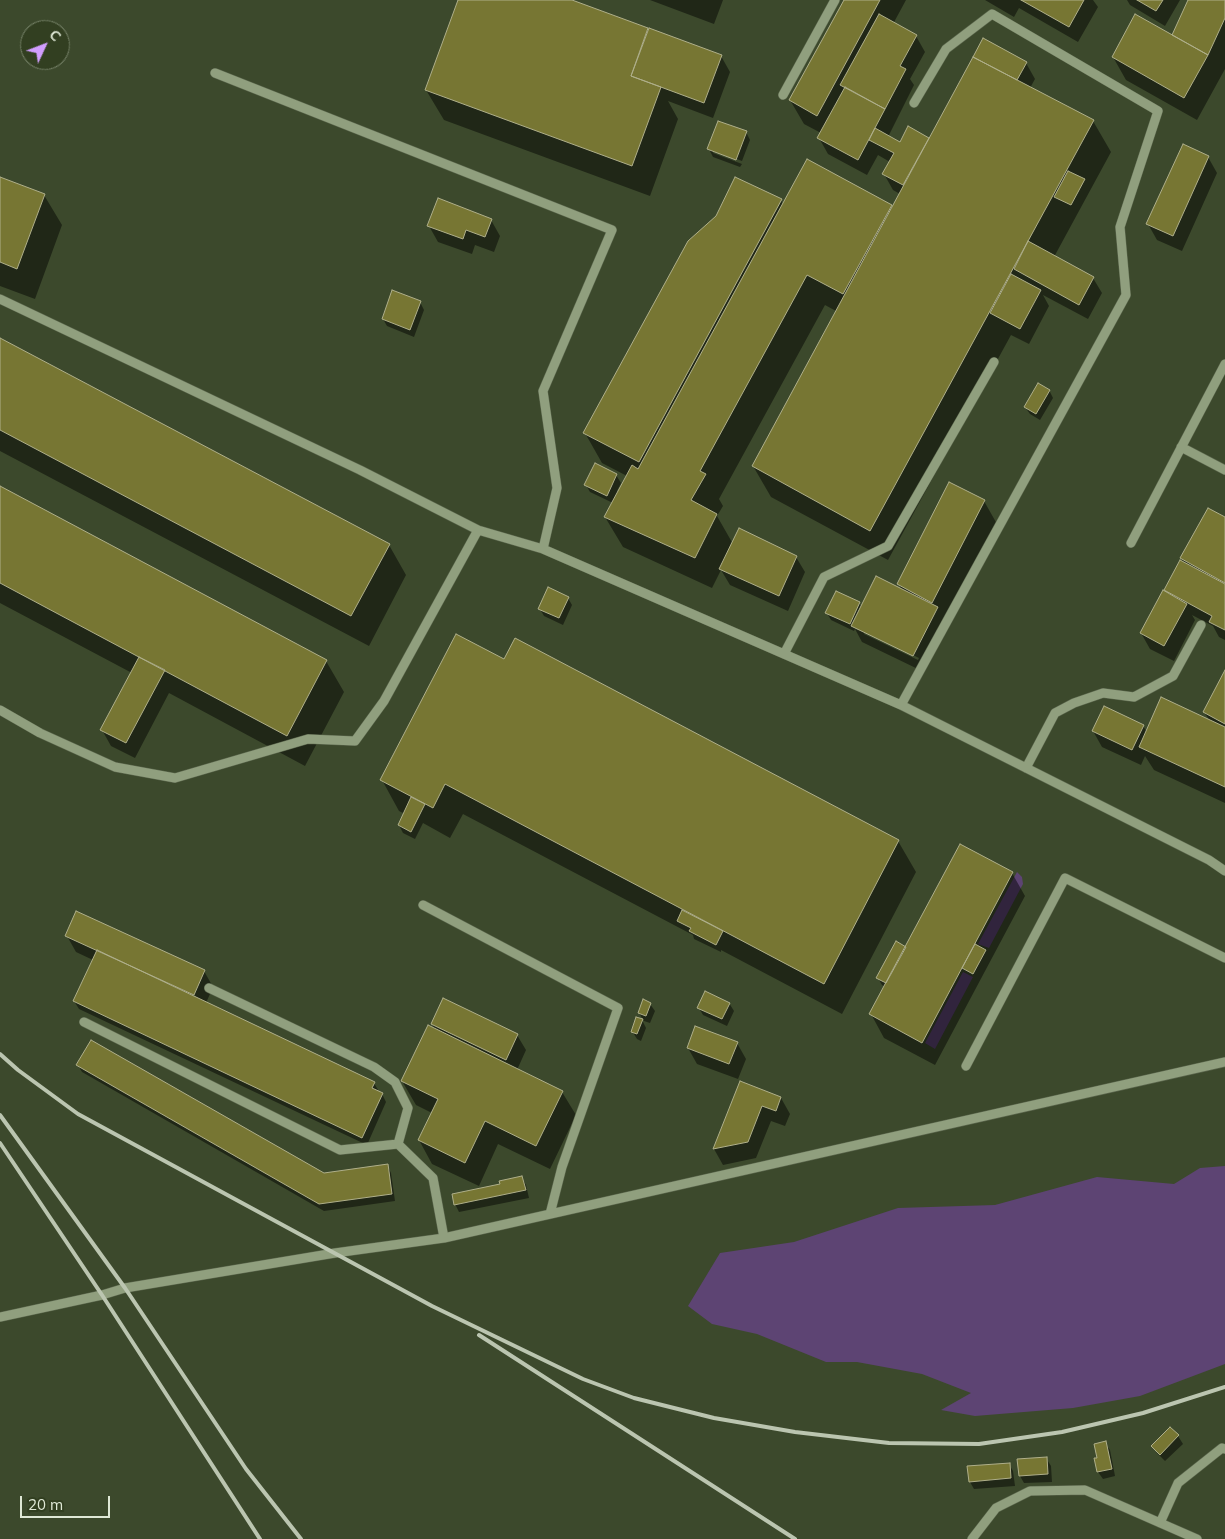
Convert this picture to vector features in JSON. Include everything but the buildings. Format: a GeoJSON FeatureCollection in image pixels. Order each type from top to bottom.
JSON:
{"type":"FeatureCollection","features":[{"type":"Feature","properties":{"kind":"lane"},"geometry":{"type":"LineString","coordinates":[[783,95],[835,0]]}},
{"type":"Feature","properties":{"kind":"lane"},"geometry":{"type":"LineString","coordinates":[[901,705],[1126,295],[1120,227],[1158,111],[992,14],[946,49],[914,104]]}},
{"type":"Feature","properties":{"kind":"lane"},"geometry":{"type":"LineString","coordinates":[[215,73],[612,230],[543,391],[557,488],[543,548]]}},
{"type":"Feature","properties":{"kind":"lane"},"geometry":{"type":"LineString","coordinates":[[0,299],[351,466],[478,530],[543,548],[901,705],[1209,860],[1225,871]]}},
{"type":"Feature","properties":{"kind":"lane"},"geometry":{"type":"LineString","coordinates":[[784,654],[824,577],[888,546],[994,362]]}},
{"type":"Feature","properties":{"kind":"lane"},"geometry":{"type":"LineString","coordinates":[[1131,543],[1225,364]]}},
{"type":"Feature","properties":{"kind":"lane"},"geometry":{"type":"LineString","coordinates":[[1182,447],[1225,470]]}},
{"type":"Feature","properties":{"kind":"lane"},"geometry":{"type":"LineString","coordinates":[[0,710],[40,733],[115,767],[175,778],[308,739],[355,741],[384,701],[478,530]]}},
{"type":"Feature","properties":{"kind":"lane"},"geometry":{"type":"LineString","coordinates":[[1026,768],[1055,713],[1074,703],[1102,693],[1134,697],[1173,676],[1201,624]]}},
{"type":"Feature","properties":{"kind":"lane"},"geometry":{"type":"LineString","coordinates":[[966,1066],[1065,878],[1225,958]]}},
{"type":"Feature","properties":{"kind":"lane"},"geometry":{"type":"LineString","coordinates":[[423,905],[618,1008],[562,1167],[550,1214]]}},
{"type":"Feature","properties":{"kind":"lane"},"geometry":{"type":"LineString","coordinates":[[209,988],[374,1067],[394,1082],[408,1108],[398,1144]]}},
{"type":"Feature","properties":{"kind":"lane"},"geometry":{"type":"LineString","coordinates":[[84,1022],[340,1150],[398,1144]]}},
{"type":"Feature","properties":{"kind":"lane"},"geometry":{"type":"LineString","coordinates":[[0,1317],[102,1295],[125,1288],[335,1253],[444,1238],[1225,1062]]}},
{"type":"Feature","properties":{"kind":"lane"},"geometry":{"type":"LineString","coordinates":[[398,1144],[433,1178],[444,1238]]}},
{"type":"Feature","properties":{"kind":"lane"},"geometry":{"type":"LineString","coordinates":[[1160,1523],[1178,1483],[1222,1448],[1225,1449]]}},
{"type":"Feature","properties":{"kind":"lane"},"geometry":{"type":"LineString","coordinates":[[972,1539],[996,1508],[1030,1491],[1085,1490],[1196,1539]]}},
{"type":"Feature","properties":{"kind":"shaded area"},"geometry":{"type":"Polygon","coordinates":[[[1017,872],[1022,877],[1023,884],[989,948],[978,944],[1017,872]]]}},
{"type":"Feature","properties":{"kind":"shaded area"},"geometry":{"type":"Polygon","coordinates":[[[963,972],[973,977],[935,1049],[925,1043],[963,972]]]}},
{"type":"Feature","properties":{"kind":"shaded area"},"geometry":{"type":"Polygon","coordinates":[[[1225,1166],[1225,1364],[1140,1396],[1073,1408],[975,1416],[941,1410],[971,1393],[922,1374],[857,1362],[826,1362],[757,1334],[712,1324],[688,1306],[720,1253],[794,1242],[898,1208],[995,1205],[1097,1177],[1174,1184],[1200,1168],[1225,1166]]]}},
{"type":"Feature","properties":{"kind":"railway"},"geometry":{"type":"LineString","coordinates":[[0,1054],[18,1070],[78,1114],[432,1306],[583,1379],[634,1398],[714,1418],[795,1432],[889,1443],[979,1444],[1062,1432],[1143,1413],[1225,1387]]}},
{"type":"Feature","properties":{"kind":"railway"},"geometry":{"type":"LineString","coordinates":[[0,1115],[125,1288],[246,1469],[301,1539]]}},
{"type":"Feature","properties":{"kind":"railway"},"geometry":{"type":"LineString","coordinates":[[0,1143],[102,1295],[260,1539]]}},
{"type":"Feature","properties":{"kind":"railway"},"geometry":{"type":"LineString","coordinates":[[479,1335],[795,1539]]}}]}
